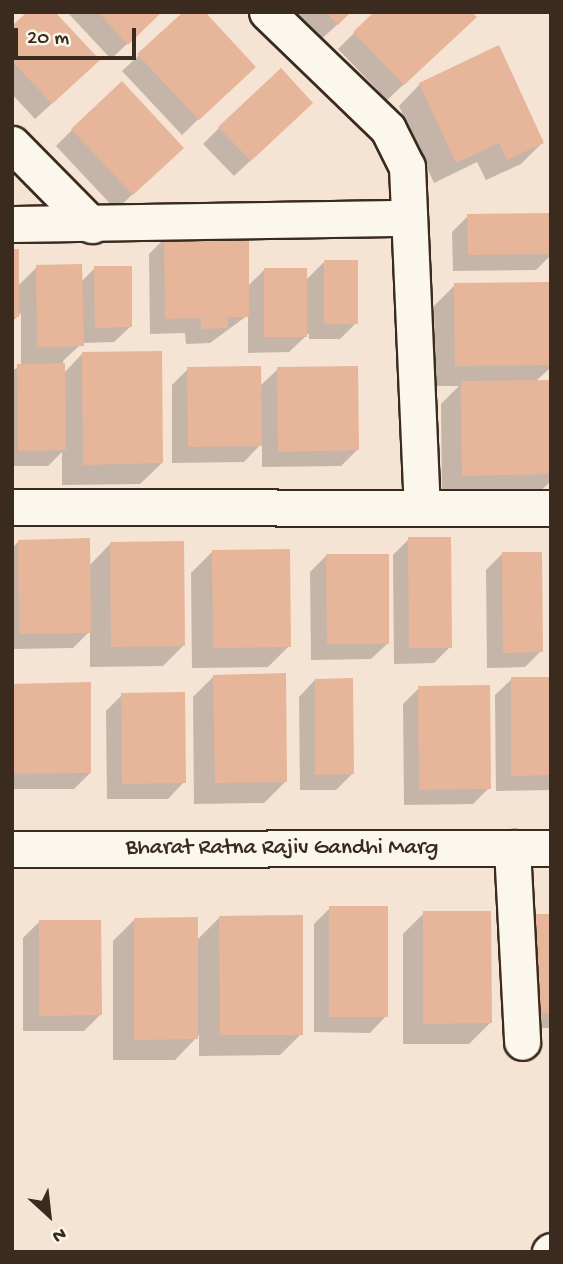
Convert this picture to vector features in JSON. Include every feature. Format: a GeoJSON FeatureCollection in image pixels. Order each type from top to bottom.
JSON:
{"type":"FeatureCollection","features":[{"type":"Feature","properties":{"kind":"street"},"geometry":{"type":"LineString","coordinates":[[267,12],[388,130],[407,167],[422,508]]}},
{"type":"Feature","properties":{"kind":"street"},"geometry":{"type":"LineString","coordinates":[[12,144],[92,225]]}},
{"type":"Feature","properties":{"kind":"street"},"geometry":{"type":"LineString","coordinates":[[12,225],[409,218]]}},
{"type":"Feature","properties":{"kind":"street"},"geometry":{"type":"LineString","coordinates":[[12,507],[551,508]]}},
{"type":"Feature","properties":{"kind":"street"},"geometry":{"type":"LineString","coordinates":[[512,848],[522,1042]]}},
{"type":"Feature","properties":{"kind":"street","name":"Bharat Ratna Rajiv Gandhi Marg"},"geometry":{"type":"LineString","coordinates":[[12,849],[551,848]]}},
{"type":"Feature","properties":{"kind":"building"},"geometry":{"type":"Polygon","coordinates":[[[27,12],[55,12],[100,60],[52,104],[12,61],[12,26],[27,12]]]}},
{"type":"Feature","properties":{"kind":"building"},"geometry":{"type":"Polygon","coordinates":[[[98,12],[162,12],[128,45],[98,12]]]}},
{"type":"Feature","properties":{"kind":"building"},"geometry":{"type":"Polygon","coordinates":[[[183,12],[205,12],[256,67],[199,120],[137,54],[183,12]]]}},
{"type":"Feature","properties":{"kind":"building"},"geometry":{"type":"Polygon","coordinates":[[[326,12],[351,12],[338,25],[326,12]]]}},
{"type":"Feature","properties":{"kind":"building"},"geometry":{"type":"Polygon","coordinates":[[[374,12],[472,12],[477,17],[404,85],[353,32],[374,12]]]}},
{"type":"Feature","properties":{"kind":"building"},"geometry":{"type":"Polygon","coordinates":[[[499,45],[544,143],[507,160],[499,143],[456,163],[419,83],[499,45]]]}},
{"type":"Feature","properties":{"kind":"building"},"geometry":{"type":"Polygon","coordinates":[[[281,68],[313,103],[251,161],[218,127],[281,68]]]}},
{"type":"Feature","properties":{"kind":"building"},"geometry":{"type":"Polygon","coordinates":[[[122,81],[184,148],[133,195],[71,129],[122,81]]]}},
{"type":"Feature","properties":{"kind":"building"},"geometry":{"type":"Polygon","coordinates":[[[551,213],[551,254],[468,255],[467,214],[551,213]]]}},
{"type":"Feature","properties":{"kind":"building"},"geometry":{"type":"Polygon","coordinates":[[[249,235],[249,317],[228,317],[228,328],[201,329],[201,318],[165,319],[164,236],[249,235]]]}},
{"type":"Feature","properties":{"kind":"building"},"geometry":{"type":"Polygon","coordinates":[[[12,249],[19,249],[19,317],[12,317],[12,249]]]}},
{"type":"Feature","properties":{"kind":"building"},"geometry":{"type":"Polygon","coordinates":[[[324,260],[358,260],[358,324],[324,324],[324,260]]]}},
{"type":"Feature","properties":{"kind":"building"},"geometry":{"type":"Polygon","coordinates":[[[82,264],[84,346],[37,347],[36,265],[82,264]]]}},
{"type":"Feature","properties":{"kind":"building"},"geometry":{"type":"Polygon","coordinates":[[[94,266],[132,266],[132,327],[95,328],[94,266]]]}},
{"type":"Feature","properties":{"kind":"building"},"geometry":{"type":"Polygon","coordinates":[[[264,268],[307,268],[307,337],[264,337],[264,268]]]}},
{"type":"Feature","properties":{"kind":"building"},"geometry":{"type":"Polygon","coordinates":[[[551,282],[551,365],[455,366],[454,283],[551,282]]]}},
{"type":"Feature","properties":{"kind":"building"},"geometry":{"type":"Polygon","coordinates":[[[162,351],[163,463],[83,465],[82,352],[162,351]]]}},
{"type":"Feature","properties":{"kind":"building"},"geometry":{"type":"Polygon","coordinates":[[[65,363],[66,450],[18,451],[17,364],[65,363]]]}},
{"type":"Feature","properties":{"kind":"building"},"geometry":{"type":"Polygon","coordinates":[[[261,366],[262,446],[188,447],[187,367],[261,366]]]}},
{"type":"Feature","properties":{"kind":"building"},"geometry":{"type":"Polygon","coordinates":[[[358,366],[359,450],[278,452],[277,367],[358,366]]]}},
{"type":"Feature","properties":{"kind":"building"},"geometry":{"type":"Polygon","coordinates":[[[551,380],[551,474],[462,476],[461,381],[551,380]]]}},
{"type":"Feature","properties":{"kind":"building"},"geometry":{"type":"Polygon","coordinates":[[[408,537],[451,537],[452,648],[409,648],[408,537]]]}},
{"type":"Feature","properties":{"kind":"building"},"geometry":{"type":"Polygon","coordinates":[[[90,538],[91,633],[19,634],[18,540],[90,538]]]}},
{"type":"Feature","properties":{"kind":"building"},"geometry":{"type":"Polygon","coordinates":[[[184,541],[185,646],[111,647],[110,542],[184,541]]]}},
{"type":"Feature","properties":{"kind":"building"},"geometry":{"type":"Polygon","coordinates":[[[290,549],[291,647],[213,648],[212,550],[290,549]]]}},
{"type":"Feature","properties":{"kind":"building"},"geometry":{"type":"Polygon","coordinates":[[[502,552],[542,552],[543,652],[503,653],[502,552]]]}},
{"type":"Feature","properties":{"kind":"building"},"geometry":{"type":"Polygon","coordinates":[[[326,554],[389,554],[389,644],[327,644],[326,554]]]}},
{"type":"Feature","properties":{"kind":"building"},"geometry":{"type":"Polygon","coordinates":[[[286,673],[287,782],[215,783],[213,675],[286,673]]]}},
{"type":"Feature","properties":{"kind":"building"},"geometry":{"type":"Polygon","coordinates":[[[511,677],[551,677],[551,775],[511,776],[511,677]]]}},
{"type":"Feature","properties":{"kind":"building"},"geometry":{"type":"Polygon","coordinates":[[[353,678],[354,774],[315,775],[315,679],[353,678]]]}},
{"type":"Feature","properties":{"kind":"building"},"geometry":{"type":"Polygon","coordinates":[[[91,682],[91,773],[12,774],[12,684],[91,682]]]}},
{"type":"Feature","properties":{"kind":"building"},"geometry":{"type":"Polygon","coordinates":[[[490,685],[491,789],[419,790],[418,686],[490,685]]]}},
{"type":"Feature","properties":{"kind":"building"},"geometry":{"type":"Polygon","coordinates":[[[185,692],[186,783],[122,784],[121,693],[185,692]]]}},
{"type":"Feature","properties":{"kind":"building"},"geometry":{"type":"Polygon","coordinates":[[[329,906],[388,906],[388,1017],[329,1017],[329,906]]]}},
{"type":"Feature","properties":{"kind":"building"},"geometry":{"type":"Polygon","coordinates":[[[423,911],[491,911],[492,1023],[423,1024],[423,911]]]}},
{"type":"Feature","properties":{"kind":"building"},"geometry":{"type":"Polygon","coordinates":[[[526,914],[551,914],[551,1013],[527,1013],[526,914]]]}},
{"type":"Feature","properties":{"kind":"building"},"geometry":{"type":"Polygon","coordinates":[[[303,915],[303,1035],[220,1035],[219,916],[303,915]]]}},
{"type":"Feature","properties":{"kind":"building"},"geometry":{"type":"Polygon","coordinates":[[[198,917],[198,1039],[134,1040],[134,918],[198,917]]]}},
{"type":"Feature","properties":{"kind":"building"},"geometry":{"type":"Polygon","coordinates":[[[39,920],[101,920],[102,1015],[39,1016],[39,920]]]}}]}
